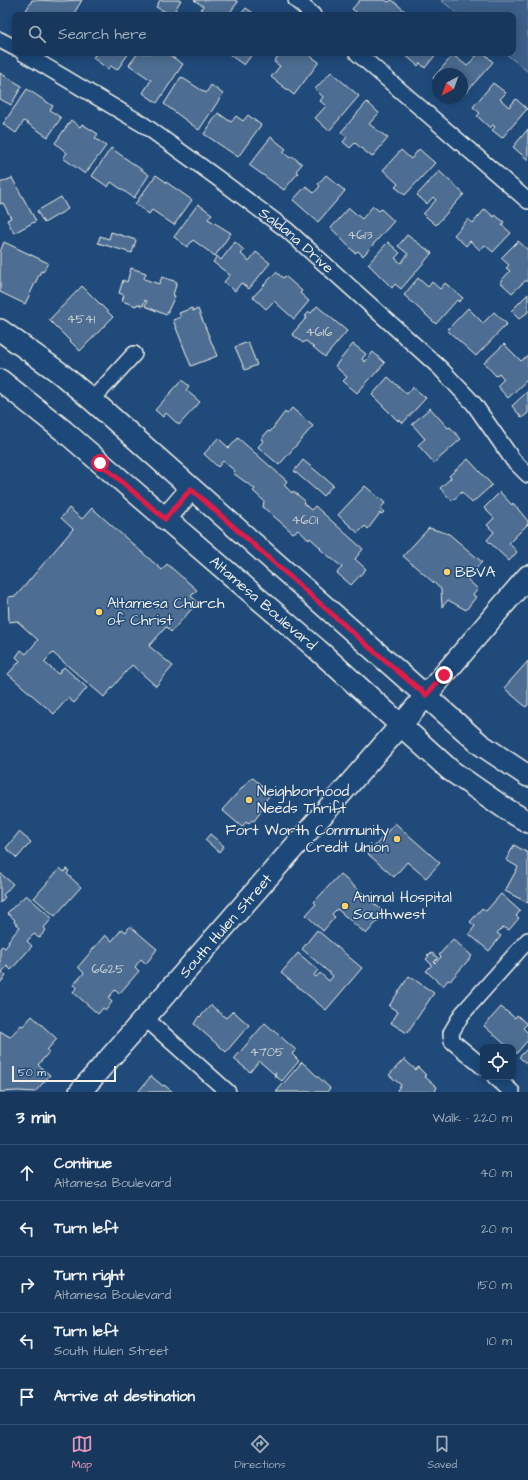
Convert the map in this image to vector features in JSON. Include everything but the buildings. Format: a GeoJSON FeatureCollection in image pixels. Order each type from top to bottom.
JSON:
{"type":"FeatureCollection","features":[{"type":"Feature","properties":{"kind":"main road"},"geometry":{"type":"LineString","coordinates":[[0,330],[60,373],[92,400],[480,744],[528,776]]}},
{"type":"Feature","properties":{"kind":"main road","name":"Altamesa Boulevard"},"geometry":{"type":"LineString","coordinates":[[0,380],[64,431],[318,650],[450,770],[506,809],[528,822]]}},
{"type":"Feature","properties":{"kind":"main road"},"geometry":{"type":"LineString","coordinates":[[165,519],[191,489]]}},
{"type":"Feature","properties":{"kind":"main road","name":"South Hulen Street"},"geometry":{"type":"LineString","coordinates":[[80,1092],[144,1017],[401,725],[528,576]]}},
{"type":"Feature","properties":{"kind":"street"},"geometry":{"type":"LineString","coordinates":[[296,0],[310,12]]}},
{"type":"Feature","properties":{"kind":"street"},"geometry":{"type":"LineString","coordinates":[[0,40],[12,46]]}},
{"type":"Feature","properties":{"kind":"street","name":"Saldana Drive"},"geometry":{"type":"LineString","coordinates":[[28,56],[144,125],[287,230],[440,368],[474,404],[513,460],[528,475]]}},
{"type":"Feature","properties":{"kind":"street"},"geometry":{"type":"LineString","coordinates":[[360,56],[528,201]]}},
{"type":"Feature","properties":{"kind":"street"},"geometry":{"type":"LineString","coordinates":[[92,400],[134,354]]}},
{"type":"Feature","properties":{"kind":"street"},"geometry":{"type":"LineString","coordinates":[[480,1064],[452,1041],[451,1033],[462,1014],[528,940]]}},
{"type":"Feature","properties":{"kind":"street"},"geometry":{"type":"LineString","coordinates":[[144,1017],[228,1092]]}},
{"type":"Feature","properties":{"kind":"street"},"geometry":{"type":"LineString","coordinates":[[498,1080],[512,1092]]}},
{"type":"Feature","properties":{"kind":"shaded area"},"geometry":{"type":"Polygon","coordinates":[[[441,0],[528,0],[528,72],[509,56],[516,56],[516,12],[455,12],[441,0]]]}},
{"type":"Feature","properties":{"kind":"place","name":"BBVA"},"geometry":{"type":"Point","coordinates":[447,572]}},
{"type":"Feature","properties":{"kind":"place","name":"Altamesa Church of Christ"},"geometry":{"type":"Point","coordinates":[99,612]}},
{"type":"Feature","properties":{"kind":"place","name":"Neighborhood Needs Thrift"},"geometry":{"type":"Point","coordinates":[249,800]}},
{"type":"Feature","properties":{"kind":"place","name":"Fort Worth Community Credit Union"},"geometry":{"type":"Point","coordinates":[397,839]}},
{"type":"Feature","properties":{"kind":"place","name":"Animal Hospital Southwest"},"geometry":{"type":"Point","coordinates":[345,906]}},
{"type":"Feature","properties":{"kind":"route"},"geometry":{"type":"LineString","coordinates":[[100,463],[165,519],[191,489],[369,647],[426,695],[444,675]]}}]}
